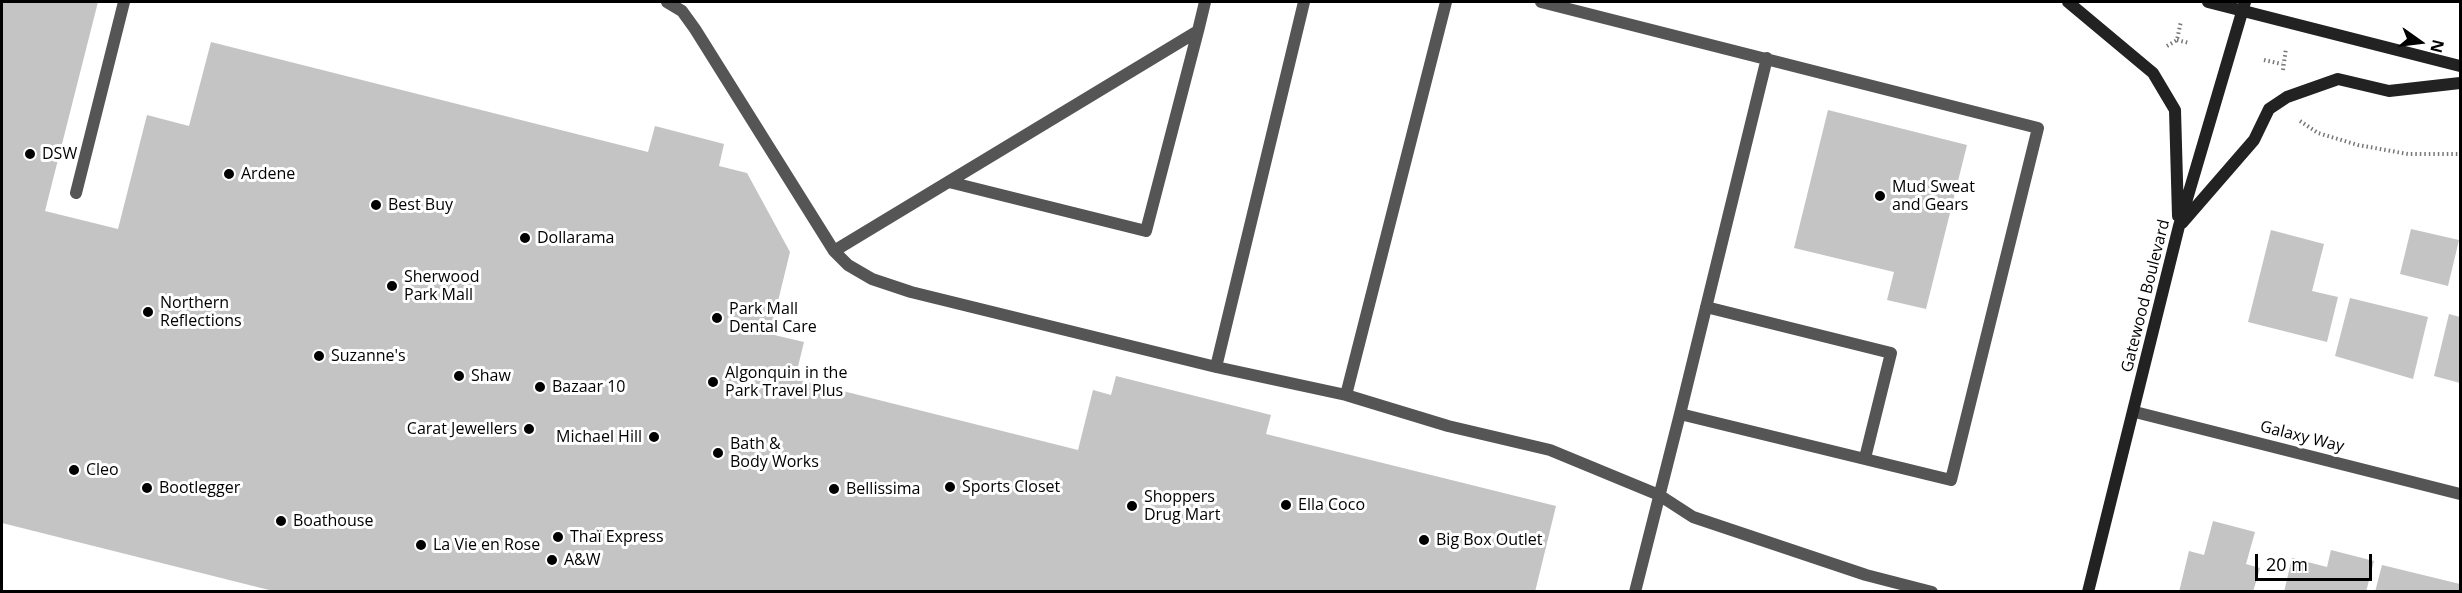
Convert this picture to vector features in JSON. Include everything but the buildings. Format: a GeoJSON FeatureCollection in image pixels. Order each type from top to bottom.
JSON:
{"type":"FeatureCollection","features":[{"type":"Feature","properties":{"kind":"main road"},"geometry":{"type":"LineString","coordinates":[[2068,2],[2153,74],[2175,110],[2179,226]]}},
{"type":"Feature","properties":{"kind":"main road"},"geometry":{"type":"LineString","coordinates":[[2208,2],[2243,5],[2460,66]]}},
{"type":"Feature","properties":{"kind":"main road","name":"Gatewood Boulevard"},"geometry":{"type":"LineString","coordinates":[[2088,591],[2179,226],[2243,5]]}},
{"type":"Feature","properties":{"kind":"main road"},"geometry":{"type":"LineString","coordinates":[[2179,226],[2254,141],[2269,110],[2287,97],[2338,79],[2389,91],[2460,83]]}},
{"type":"Feature","properties":{"kind":"street"},"geometry":{"type":"LineString","coordinates":[[76,194],[124,2]]}},
{"type":"Feature","properties":{"kind":"street"},"geometry":{"type":"LineString","coordinates":[[667,2],[681,11],[695,29],[834,251],[848,266],[872,279],[911,292],[1216,367],[1346,395],[1448,426],[1550,450],[1659,495],[1693,518],[1866,575],[1932,591]]}},
{"type":"Feature","properties":{"kind":"street"},"geometry":{"type":"LineString","coordinates":[[949,182],[1146,231],[1205,2]]}},
{"type":"Feature","properties":{"kind":"street"},"geometry":{"type":"LineString","coordinates":[[1216,367],[1304,2]]}},
{"type":"Feature","properties":{"kind":"street"},"geometry":{"type":"LineString","coordinates":[[1346,395],[1446,2]]}},
{"type":"Feature","properties":{"kind":"street"},"geometry":{"type":"LineString","coordinates":[[1540,2],[2038,128],[1951,480],[1680,414]]}},
{"type":"Feature","properties":{"kind":"street"},"geometry":{"type":"LineString","coordinates":[[834,251],[1198,32]]}},
{"type":"Feature","properties":{"kind":"street"},"geometry":{"type":"LineString","coordinates":[[1635,591],[1767,58]]}},
{"type":"Feature","properties":{"kind":"street"},"geometry":{"type":"LineString","coordinates":[[1706,307],[1891,353],[1864,458]]}},
{"type":"Feature","properties":{"kind":"street","name":"Galaxy Way"},"geometry":{"type":"LineString","coordinates":[[2134,412],[2460,494]]}},
{"type":"Feature","properties":{"kind":"path"},"geometry":{"type":"LineString","coordinates":[[2167,46],[2176,40],[2181,21]]}},
{"type":"Feature","properties":{"kind":"path"},"geometry":{"type":"LineString","coordinates":[[2176,40],[2189,43]]}},
{"type":"Feature","properties":{"kind":"path"},"geometry":{"type":"LineString","coordinates":[[2264,60],[2282,64],[2286,47]]}},
{"type":"Feature","properties":{"kind":"path"},"geometry":{"type":"LineString","coordinates":[[2299,120],[2318,133],[2358,145],[2408,154],[2460,154]]}},
{"type":"Feature","properties":{"kind":"place","name":"DSW"},"geometry":{"type":"Point","coordinates":[30,154]}},
{"type":"Feature","properties":{"kind":"place","name":"Ardene"},"geometry":{"type":"Point","coordinates":[229,174]}},
{"type":"Feature","properties":{"kind":"place","name":"Mud Sweat and Gears"},"geometry":{"type":"Point","coordinates":[1880,196]}},
{"type":"Feature","properties":{"kind":"place","name":"Best Buy"},"geometry":{"type":"Point","coordinates":[376,205]}},
{"type":"Feature","properties":{"kind":"place","name":"Dollarama"},"geometry":{"type":"Point","coordinates":[525,238]}},
{"type":"Feature","properties":{"kind":"place","name":"Sherwood Park Mall"},"geometry":{"type":"Point","coordinates":[392,286]}},
{"type":"Feature","properties":{"kind":"place","name":"Northern Reflections"},"geometry":{"type":"Point","coordinates":[148,312]}},
{"type":"Feature","properties":{"kind":"place","name":"Park Mall Dental Care"},"geometry":{"type":"Point","coordinates":[717,318]}},
{"type":"Feature","properties":{"kind":"place","name":"Suzanne's"},"geometry":{"type":"Point","coordinates":[319,356]}},
{"type":"Feature","properties":{"kind":"place","name":"Shaw"},"geometry":{"type":"Point","coordinates":[459,376]}},
{"type":"Feature","properties":{"kind":"place","name":"Algonquin in the Park Travel Plus"},"geometry":{"type":"Point","coordinates":[713,382]}},
{"type":"Feature","properties":{"kind":"place","name":"Bazaar 10"},"geometry":{"type":"Point","coordinates":[540,387]}},
{"type":"Feature","properties":{"kind":"place","name":"Carat Jewellers"},"geometry":{"type":"Point","coordinates":[529,429]}},
{"type":"Feature","properties":{"kind":"place","name":"Michael Hill"},"geometry":{"type":"Point","coordinates":[654,437]}},
{"type":"Feature","properties":{"kind":"place","name":"Bath & Body Works"},"geometry":{"type":"Point","coordinates":[718,453]}},
{"type":"Feature","properties":{"kind":"place","name":"Cleo"},"geometry":{"type":"Point","coordinates":[74,470]}},
{"type":"Feature","properties":{"kind":"place","name":"Sports Closet"},"geometry":{"type":"Point","coordinates":[950,487]}},
{"type":"Feature","properties":{"kind":"place","name":"Bootlegger"},"geometry":{"type":"Point","coordinates":[147,488]}},
{"type":"Feature","properties":{"kind":"place","name":"Bellissima"},"geometry":{"type":"Point","coordinates":[834,489]}},
{"type":"Feature","properties":{"kind":"place","name":"Ella Coco"},"geometry":{"type":"Point","coordinates":[1286,505]}},
{"type":"Feature","properties":{"kind":"place","name":"Shoppers Drug Mart"},"geometry":{"type":"Point","coordinates":[1132,506]}},
{"type":"Feature","properties":{"kind":"place","name":"Boathouse"},"geometry":{"type":"Point","coordinates":[281,521]}},
{"type":"Feature","properties":{"kind":"place","name":"Thaï Express"},"geometry":{"type":"Point","coordinates":[558,537]}},
{"type":"Feature","properties":{"kind":"place","name":"Big Box Outlet"},"geometry":{"type":"Point","coordinates":[1424,540]}},
{"type":"Feature","properties":{"kind":"place","name":"La Vie en Rose"},"geometry":{"type":"Point","coordinates":[421,545]}},
{"type":"Feature","properties":{"kind":"place","name":"A&W"},"geometry":{"type":"Point","coordinates":[552,560]}}]}
